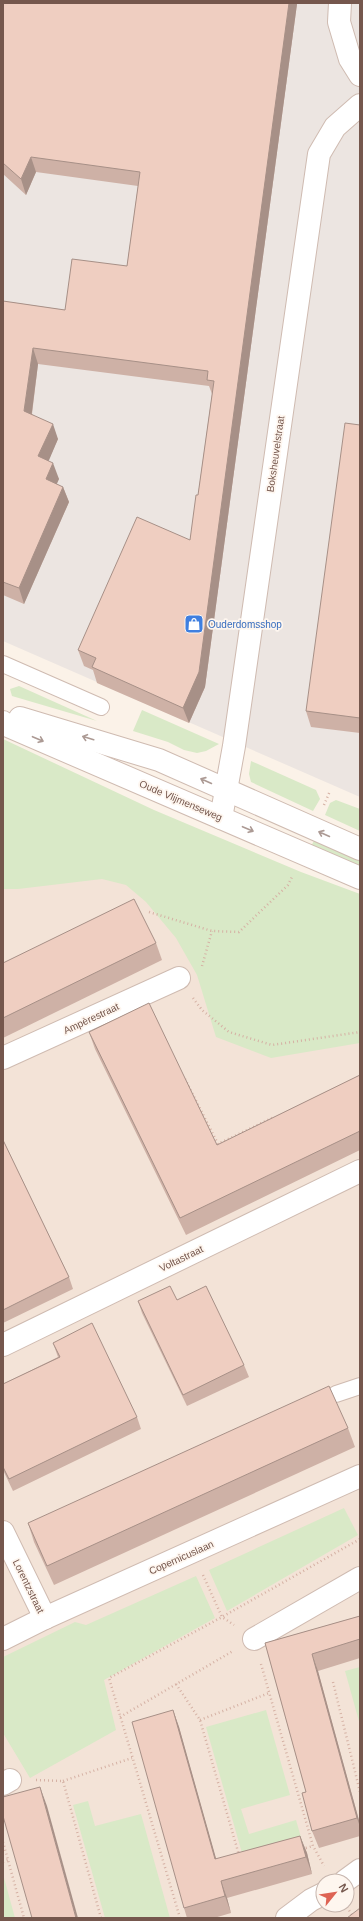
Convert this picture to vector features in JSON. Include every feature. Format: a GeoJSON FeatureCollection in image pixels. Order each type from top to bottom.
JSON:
{"type":"FeatureCollection","features":[{"type":"Feature","properties":{"kind":"street"},"geometry":{"type":"LineString","coordinates":[[340,3],[339,22],[350,59],[360,75]]}},
{"type":"Feature","properties":{"kind":"street","name":"Boksheuvelstraat"},"geometry":{"type":"LineString","coordinates":[[221,818],[318,154],[335,127],[360,105]]}},
{"type":"Feature","properties":{"kind":"street"},"geometry":{"type":"LineString","coordinates":[[3,713],[159,760],[360,850]]}},
{"type":"Feature","properties":{"kind":"street","name":"Oude Vlijmenseweg"},"geometry":{"type":"LineString","coordinates":[[3,722],[8,726],[360,878]]}},
{"type":"Feature","properties":{"kind":"street","name":"Ampèrestraat"},"geometry":{"type":"LineString","coordinates":[[3,1058],[179,978]]}},
{"type":"Feature","properties":{"kind":"street","name":"Voltastraat"},"geometry":{"type":"LineString","coordinates":[[3,1345],[360,1171]]}},
{"type":"Feature","properties":{"kind":"street","name":"Copernicuslaan"},"geometry":{"type":"LineString","coordinates":[[3,1640],[45,1618],[360,1476]]}},
{"type":"Feature","properties":{"kind":"street","name":"Lorentzstraat"},"geometry":{"type":"LineString","coordinates":[[3,1532],[45,1618]]}},
{"type":"Feature","properties":{"kind":"street"},"geometry":{"type":"LineString","coordinates":[[254,1639],[360,1578]]}},
{"type":"Feature","properties":{"kind":"street"},"geometry":{"type":"LineString","coordinates":[[287,1918],[315,1898]]}},
{"type":"Feature","properties":{"kind":"lane"},"geometry":{"type":"LineString","coordinates":[[3,664],[101,707]]}},
{"type":"Feature","properties":{"kind":"lane"},"geometry":{"type":"LineString","coordinates":[[336,1394],[360,1386]]}},
{"type":"Feature","properties":{"kind":"path"},"geometry":{"type":"LineString","coordinates":[[314,829],[330,791]]}},
{"type":"Feature","properties":{"kind":"path"},"geometry":{"type":"LineString","coordinates":[[149,912],[212,931],[239,932],[288,885],[304,853]]}},
{"type":"Feature","properties":{"kind":"path"},"geometry":{"type":"LineString","coordinates":[[212,931],[202,967],[179,978],[202,1010],[229,1032],[272,1045],[360,1032]]}},
{"type":"Feature","properties":{"kind":"path"},"geometry":{"type":"LineString","coordinates":[[182,1072],[218,1144],[275,1117]]}},
{"type":"Feature","properties":{"kind":"path"},"geometry":{"type":"LineString","coordinates":[[180,1918],[109,1678],[222,1617],[360,1539]]}},
{"type":"Feature","properties":{"kind":"path"},"geometry":{"type":"LineString","coordinates":[[193,1552],[222,1617],[254,1639],[313,1846],[326,1869]]}},
{"type":"Feature","properties":{"kind":"path"},"geometry":{"type":"LineString","coordinates":[[120,1717],[254,1639]]}},
{"type":"Feature","properties":{"kind":"path"},"geometry":{"type":"LineString","coordinates":[[333,1682],[360,1792]]}},
{"type":"Feature","properties":{"kind":"path"},"geometry":{"type":"LineString","coordinates":[[176,1684],[200,1720],[240,1858]]}},
{"type":"Feature","properties":{"kind":"path"},"geometry":{"type":"LineString","coordinates":[[200,1720],[269,1693]]}},
{"type":"Feature","properties":{"kind":"path"},"geometry":{"type":"LineString","coordinates":[[7,1782],[63,1781],[132,1758]]}},
{"type":"Feature","properties":{"kind":"path"},"geometry":{"type":"LineString","coordinates":[[63,1781],[101,1918]]}},
{"type":"Feature","properties":{"kind":"path"},"geometry":{"type":"LineString","coordinates":[[3,1842],[24,1918]]}},
{"type":"Feature","properties":{"kind":"path"},"geometry":{"type":"LineString","coordinates":[[299,1850],[313,1846]]}},
{"type":"Feature","properties":{"kind":"path"},"geometry":{"type":"LineString","coordinates":[[3,1862],[8,1860]]}},
{"type":"Feature","properties":{"kind":"shaded area"},"geometry":{"type":"Polygon","coordinates":[[[3,3],[360,3],[360,797],[3,641],[3,3]]]}},
{"type":"Feature","properties":{"kind":"shaded area"},"geometry":{"type":"Polygon","coordinates":[[[3,787],[360,939],[360,1918],[3,1918],[3,787]]]}},
{"type":"Feature","properties":{"kind":"green space"},"geometry":{"type":"Polygon","coordinates":[[[19,686],[97,721],[12,696],[10,689],[19,686]]]}},
{"type":"Feature","properties":{"kind":"green space"},"geometry":{"type":"Polygon","coordinates":[[[142,710],[219,744],[206,751],[197,753],[184,750],[168,742],[133,731],[142,710]]]}},
{"type":"Feature","properties":{"kind":"green space"},"geometry":{"type":"Polygon","coordinates":[[[3,739],[154,810],[301,872],[360,894],[360,1043],[271,1058],[216,1037],[197,975],[176,938],[146,902],[126,885],[102,879],[18,889],[3,889],[3,739]]]}},
{"type":"Feature","properties":{"kind":"green space"},"geometry":{"type":"Polygon","coordinates":[[[251,761],[316,790],[320,799],[313,811],[251,782],[249,774],[251,761]]]}},
{"type":"Feature","properties":{"kind":"green space"},"geometry":{"type":"Polygon","coordinates":[[[336,800],[360,809],[360,831],[325,815],[330,803],[336,800]]]}},
{"type":"Feature","properties":{"kind":"green space"},"geometry":{"type":"Polygon","coordinates":[[[315,839],[360,858],[360,871],[310,848],[315,839]]]}},
{"type":"Feature","properties":{"kind":"green space"},"geometry":{"type":"Polygon","coordinates":[[[344,1508],[358,1535],[227,1611],[209,1570],[344,1508]]]}},
{"type":"Feature","properties":{"kind":"green space"},"geometry":{"type":"Polygon","coordinates":[[[196,1576],[215,1618],[104,1680],[116,1730],[30,1778],[3,1733],[3,1657],[75,1622],[86,1625],[196,1576]]]}},
{"type":"Feature","properties":{"kind":"green space"},"geometry":{"type":"Polygon","coordinates":[[[360,1667],[360,1725],[345,1671],[360,1667]]]}},
{"type":"Feature","properties":{"kind":"green space"},"geometry":{"type":"Polygon","coordinates":[[[266,1710],[290,1795],[241,1809],[249,1834],[296,1820],[303,1844],[244,1860],[206,1727],[266,1710]]]}},
{"type":"Feature","properties":{"kind":"green space"},"geometry":{"type":"Polygon","coordinates":[[[88,1801],[95,1826],[141,1814],[170,1918],[105,1918],[73,1805],[88,1801]]]}},
{"type":"Feature","properties":{"kind":"green space"},"geometry":{"type":"Polygon","coordinates":[[[3,1874],[15,1918],[3,1918],[3,1874]]]}},
{"type":"Feature","properties":{"kind":"building"},"geometry":{"type":"Polygon","coordinates":[[[3,3],[289,3],[199,672],[183,708],[92,667],[96,658],[78,650],[137,517],[190,540],[214,381],[207,380],[208,371],[33,348],[24,411],[53,424],[38,456],[53,463],[46,479],[63,487],[19,588],[3,582],[3,301],[65,310],[72,259],[127,266],[140,172],[31,157],[21,179],[3,163],[3,3]]]}},
{"type":"Feature","properties":{"kind":"building"},"geometry":{"type":"Polygon","coordinates":[[[345,423],[360,425],[360,718],[306,711],[345,423]]]}},
{"type":"Feature","properties":{"kind":"building"},"geometry":{"type":"Polygon","coordinates":[[[134,899],[156,943],[3,1018],[3,963],[134,899]]]}},
{"type":"Feature","properties":{"kind":"building"},"geometry":{"type":"Polygon","coordinates":[[[149,1003],[217,1145],[360,1075],[360,1131],[180,1218],[89,1032],[149,1003]]]}},
{"type":"Feature","properties":{"kind":"building"},"geometry":{"type":"Polygon","coordinates":[[[3,1140],[69,1277],[3,1310],[3,1140]]]}},
{"type":"Feature","properties":{"kind":"building"},"geometry":{"type":"Polygon","coordinates":[[[170,1286],[177,1300],[206,1286],[244,1365],[183,1395],[138,1301],[170,1286]]]}},
{"type":"Feature","properties":{"kind":"building"},"geometry":{"type":"Polygon","coordinates":[[[92,1323],[137,1417],[9,1479],[3,1467],[3,1384],[60,1357],[53,1343],[92,1323]]]}},
{"type":"Feature","properties":{"kind":"building"},"geometry":{"type":"Polygon","coordinates":[[[329,1386],[348,1428],[47,1566],[28,1523],[329,1386]]]}},
{"type":"Feature","properties":{"kind":"building"},"geometry":{"type":"Polygon","coordinates":[[[360,1616],[360,1639],[312,1654],[357,1818],[312,1831],[302,1793],[306,1792],[265,1643],[360,1616]]]}},
{"type":"Feature","properties":{"kind":"building"},"geometry":{"type":"Polygon","coordinates":[[[173,1710],[215,1859],[300,1836],[306,1857],[221,1881],[225,1896],[184,1908],[132,1722],[173,1710]]]}},
{"type":"Feature","properties":{"kind":"building"},"geometry":{"type":"Polygon","coordinates":[[[40,1787],[76,1918],[32,1918],[3,1816],[3,1797],[40,1787]]]}},
{"type":"Feature","properties":{"kind":"building"},"geometry":{"type":"Polygon","coordinates":[[[360,1908],[360,1918],[347,1918],[355,1913],[360,1908]]]}},
{"type":"Feature","properties":{"kind":"place","name":"Ouderdomsshop"},"geometry":{"type":"Point","coordinates":[194,624]}}]}
